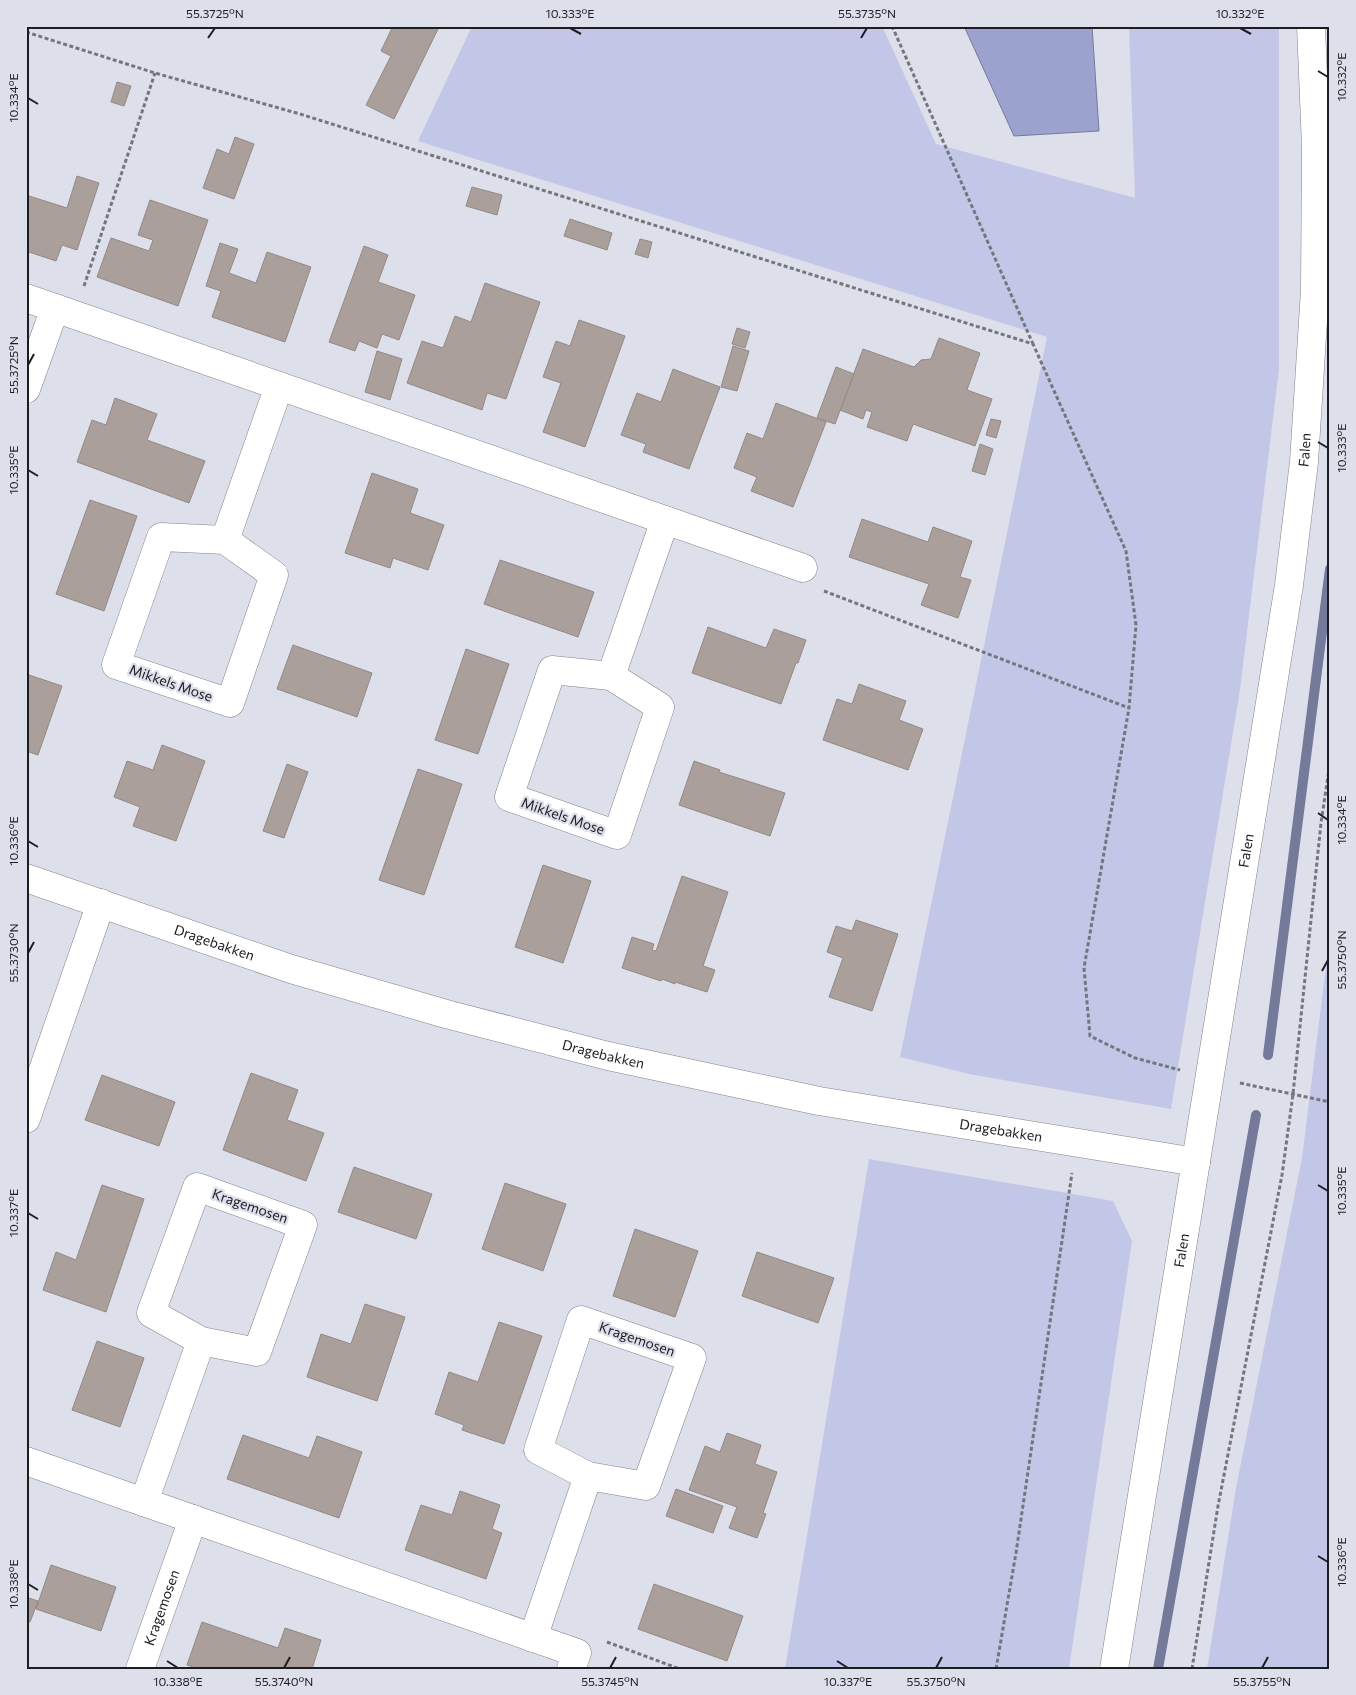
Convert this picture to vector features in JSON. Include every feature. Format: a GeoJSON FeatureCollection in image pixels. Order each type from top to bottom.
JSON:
{"type":"FeatureCollection","features":[{"type":"Feature","properties":{"kind":"street","name":"Falen"},"geometry":{"type":"LineString","coordinates":[[1114,1669],[1289,585],[1304,462],[1315,290],[1316,147],[1312,26]]}},
{"type":"Feature","properties":{"kind":"street"},"geometry":{"type":"LineString","coordinates":[[26,298],[803,568]]}},
{"type":"Feature","properties":{"kind":"street"},"geometry":{"type":"LineString","coordinates":[[26,389],[65,311]]}},
{"type":"Feature","properties":{"kind":"street"},"geometry":{"type":"LineString","coordinates":[[225,540],[279,386]]}},
{"type":"Feature","properties":{"kind":"street"},"geometry":{"type":"LineString","coordinates":[[611,676],[665,520]]}},
{"type":"Feature","properties":{"kind":"street","name":"Mikkels Mose"},"geometry":{"type":"LineString","coordinates":[[161,537],[225,540],[274,575],[230,703],[116,665],[161,537]]}},
{"type":"Feature","properties":{"kind":"street","name":"Mikkels Mose"},"geometry":{"type":"LineString","coordinates":[[552,670],[611,676],[660,707],[617,835],[508,797],[552,670]]}},
{"type":"Feature","properties":{"kind":"street","name":"Dragebakken"},"geometry":{"type":"LineString","coordinates":[[26,878],[291,969],[446,1014],[608,1056],[819,1101],[1196,1162]]}},
{"type":"Feature","properties":{"kind":"street"},"geometry":{"type":"LineString","coordinates":[[26,1119],[101,903]]}},
{"type":"Feature","properties":{"kind":"street","name":"Kragemosen"},"geometry":{"type":"LineString","coordinates":[[197,1187],[303,1225],[257,1352],[202,1341],[151,1313],[197,1187]]}},
{"type":"Feature","properties":{"kind":"street","name":"Kragemosen"},"geometry":{"type":"LineString","coordinates":[[581,1320],[692,1358],[646,1486],[588,1476],[538,1450],[581,1320]]}},
{"type":"Feature","properties":{"kind":"street"},"geometry":{"type":"LineString","coordinates":[[144,1502],[202,1341]]}},
{"type":"Feature","properties":{"kind":"street"},"geometry":{"type":"LineString","coordinates":[[26,1461],[533,1638],[574,1661]]}},
{"type":"Feature","properties":{"kind":"street"},"geometry":{"type":"LineString","coordinates":[[533,1638],[588,1476]]}},
{"type":"Feature","properties":{"kind":"street","name":"Kragemosen"},"geometry":{"type":"LineString","coordinates":[[140,1669],[193,1519]]}},
{"type":"Feature","properties":{"kind":"path"},"geometry":{"type":"LineString","coordinates":[[892,26],[1126,551],[1136,625],[1129,708],[1084,968],[1090,1036],[1134,1058],[1210,1077],[1330,1102]]}},
{"type":"Feature","properties":{"kind":"path"},"geometry":{"type":"LineString","coordinates":[[26,32],[155,73],[309,116],[1033,344]]}},
{"type":"Feature","properties":{"kind":"path"},"geometry":{"type":"LineString","coordinates":[[65,311],[155,73]]}},
{"type":"Feature","properties":{"kind":"path"},"geometry":{"type":"LineString","coordinates":[[803,568],[809,585],[1129,708]]}},
{"type":"Feature","properties":{"kind":"path"},"geometry":{"type":"LineString","coordinates":[[1192,1669],[1218,1506],[1282,1175],[1293,1094],[1330,763]]}},
{"type":"Feature","properties":{"kind":"path"},"geometry":{"type":"LineString","coordinates":[[996,1669],[1016,1553],[1076,1143]]}},
{"type":"Feature","properties":{"kind":"path"},"geometry":{"type":"LineString","coordinates":[[574,1661],[597,1638],[680,1669]]}},
{"type":"Feature","properties":{"kind":"shaded area"},"geometry":{"type":"Polygon","coordinates":[[[472,26],[882,26],[936,144],[1135,198],[1129,26],[1279,26],[1279,369],[1240,690],[1171,1109],[969,1074],[900,1057],[1047,337],[418,141],[472,26]]]}},
{"type":"Feature","properties":{"kind":"shaded area"},"geometry":{"type":"Polygon","coordinates":[[[964,26],[1092,26],[1099,131],[1014,136],[964,26]]]}},
{"type":"Feature","properties":{"kind":"shaded area"},"geometry":{"type":"Polygon","coordinates":[[[1330,935],[1330,1669],[1207,1669],[1236,1488],[1302,1158],[1330,935]]]}},
{"type":"Feature","properties":{"kind":"shaded area"},"geometry":{"type":"Polygon","coordinates":[[[869,1159],[1113,1201],[1132,1241],[1069,1669],[785,1669],[869,1159]]]}},
{"type":"Feature","properties":{"kind":"building"},"geometry":{"type":"Polygon","coordinates":[[[393,26],[403,26],[409,29],[411,26],[439,27],[394,119],[366,105],[391,56],[381,51],[393,26]]]}},
{"type":"Feature","properties":{"kind":"building"},"geometry":{"type":"Polygon","coordinates":[[[117,82],[131,86],[124,106],[111,102],[117,82]]]}},
{"type":"Feature","properties":{"kind":"building"},"geometry":{"type":"Polygon","coordinates":[[[235,137],[254,144],[234,199],[203,188],[217,149],[229,154],[235,137]]]}},
{"type":"Feature","properties":{"kind":"building"},"geometry":{"type":"Polygon","coordinates":[[[77,176],[99,183],[77,250],[62,245],[56,261],[26,251],[26,195],[67,208],[77,176]]]}},
{"type":"Feature","properties":{"kind":"building"},"geometry":{"type":"Polygon","coordinates":[[[472,187],[502,195],[497,215],[466,206],[472,187]]]}},
{"type":"Feature","properties":{"kind":"building"},"geometry":{"type":"Polygon","coordinates":[[[150,200],[208,220],[178,306],[97,277],[111,238],[149,251],[153,240],[138,235],[150,200]]]}},
{"type":"Feature","properties":{"kind":"building"},"geometry":{"type":"Polygon","coordinates":[[[570,219],[612,233],[607,250],[564,236],[570,219]]]}},
{"type":"Feature","properties":{"kind":"building"},"geometry":{"type":"Polygon","coordinates":[[[640,239],[652,242],[648,258],[635,254],[640,239]]]}},
{"type":"Feature","properties":{"kind":"building"},"geometry":{"type":"Polygon","coordinates":[[[220,243],[238,249],[229,273],[256,283],[267,252],[311,267],[285,342],[212,317],[221,291],[206,286],[220,243]]]}},
{"type":"Feature","properties":{"kind":"building"},"geometry":{"type":"Polygon","coordinates":[[[364,246],[388,255],[378,282],[415,295],[399,340],[382,334],[377,348],[359,341],[355,351],[329,342],[364,246]]]}},
{"type":"Feature","properties":{"kind":"building"},"geometry":{"type":"Polygon","coordinates":[[[485,283],[540,302],[506,399],[487,393],[482,410],[407,383],[422,341],[443,348],[455,316],[471,322],[485,283]]]}},
{"type":"Feature","properties":{"kind":"building"},"geometry":{"type":"Polygon","coordinates":[[[579,320],[625,336],[585,447],[543,432],[561,383],[543,377],[556,341],[570,346],[579,320]]]}},
{"type":"Feature","properties":{"kind":"building"},"geometry":{"type":"Polygon","coordinates":[[[737,328],[750,332],[745,348],[732,344],[737,328]]]}},
{"type":"Feature","properties":{"kind":"building"},"geometry":{"type":"Polygon","coordinates":[[[939,338],[980,353],[967,390],[992,399],[975,446],[913,424],[907,441],[867,427],[872,412],[866,410],[863,419],[840,410],[863,349],[914,367],[921,360],[931,359],[939,338]]]}},
{"type":"Feature","properties":{"kind":"building"},"geometry":{"type":"Polygon","coordinates":[[[733,346],[749,351],[737,391],[721,387],[733,346]]]}},
{"type":"Feature","properties":{"kind":"building"},"geometry":{"type":"Polygon","coordinates":[[[377,351],[402,359],[390,400],[365,392],[377,351]]]}},
{"type":"Feature","properties":{"kind":"building"},"geometry":{"type":"Polygon","coordinates":[[[836,367],[854,374],[835,424],[817,418],[836,367]]]}},
{"type":"Feature","properties":{"kind":"building"},"geometry":{"type":"Polygon","coordinates":[[[673,369],[720,387],[689,469],[643,452],[646,444],[621,435],[637,393],[661,402],[673,369]]]}},
{"type":"Feature","properties":{"kind":"building"},"geometry":{"type":"Polygon","coordinates":[[[115,398],[157,414],[147,440],[205,461],[189,503],[77,462],[92,420],[106,425],[115,398]]]}},
{"type":"Feature","properties":{"kind":"building"},"geometry":{"type":"Polygon","coordinates":[[[776,403],[826,422],[793,507],[751,491],[757,477],[734,468],[747,433],[763,439],[776,403]]]}},
{"type":"Feature","properties":{"kind":"building"},"geometry":{"type":"Polygon","coordinates":[[[991,419],[1001,421],[996,438],[986,435],[991,419]]]}},
{"type":"Feature","properties":{"kind":"building"},"geometry":{"type":"Polygon","coordinates":[[[980,444],[993,449],[985,475],[972,471],[980,444]]]}},
{"type":"Feature","properties":{"kind":"building"},"geometry":{"type":"Polygon","coordinates":[[[372,473],[418,489],[410,513],[444,525],[428,570],[393,558],[390,568],[345,553],[372,473]]]}},
{"type":"Feature","properties":{"kind":"building"},"geometry":{"type":"Polygon","coordinates":[[[90,500],[137,516],[104,611],[56,594],[90,500]]]}},
{"type":"Feature","properties":{"kind":"building"},"geometry":{"type":"Polygon","coordinates":[[[862,519],[928,542],[933,527],[972,541],[960,577],[971,580],[958,618],[921,605],[929,584],[849,557],[862,519]]]}},
{"type":"Feature","properties":{"kind":"building"},"geometry":{"type":"Polygon","coordinates":[[[500,560],[594,592],[578,637],[484,604],[500,560]]]}},
{"type":"Feature","properties":{"kind":"building"},"geometry":{"type":"Polygon","coordinates":[[[708,627],[766,648],[774,629],[806,640],[781,704],[692,673],[708,627]]]}},
{"type":"Feature","properties":{"kind":"building"},"geometry":{"type":"Polygon","coordinates":[[[293,645],[372,673],[357,717],[277,689],[293,645]]]}},
{"type":"Feature","properties":{"kind":"building"},"geometry":{"type":"Polygon","coordinates":[[[466,649],[509,664],[478,754],[435,740],[466,649]]]}},
{"type":"Feature","properties":{"kind":"building"},"geometry":{"type":"Polygon","coordinates":[[[26,674],[62,686],[38,755],[26,751],[26,674]]]}},
{"type":"Feature","properties":{"kind":"building"},"geometry":{"type":"Polygon","coordinates":[[[859,684],[906,701],[899,720],[923,729],[908,770],[823,740],[837,699],[852,704],[859,684]]]}},
{"type":"Feature","properties":{"kind":"building"},"geometry":{"type":"Polygon","coordinates":[[[162,745],[205,761],[176,841],[133,826],[140,807],[114,797],[127,761],[153,770],[162,745]]]}},
{"type":"Feature","properties":{"kind":"building"},"geometry":{"type":"Polygon","coordinates":[[[694,761],[720,770],[719,772],[785,793],[770,836],[679,805],[694,761]]]}},
{"type":"Feature","properties":{"kind":"building"},"geometry":{"type":"Polygon","coordinates":[[[287,764],[308,772],[284,838],[263,831],[287,764]]]}},
{"type":"Feature","properties":{"kind":"building"},"geometry":{"type":"Polygon","coordinates":[[[418,769],[462,784],[424,895],[379,880],[418,769]]]}},
{"type":"Feature","properties":{"kind":"building"},"geometry":{"type":"Polygon","coordinates":[[[543,865],[591,881],[563,963],[515,947],[543,865]]]}},
{"type":"Feature","properties":{"kind":"building"},"geometry":{"type":"Polygon","coordinates":[[[682,876],[728,892],[703,966],[715,970],[707,992],[675,982],[675,984],[662,979],[661,981],[622,968],[632,937],[654,944],[652,950],[656,951],[682,876]]]}},
{"type":"Feature","properties":{"kind":"building"},"geometry":{"type":"Polygon","coordinates":[[[856,920],[898,934],[872,1011],[829,997],[843,958],[827,952],[836,926],[852,931],[856,920]]]}},
{"type":"Feature","properties":{"kind":"building"},"geometry":{"type":"Polygon","coordinates":[[[251,1073],[298,1090],[287,1120],[324,1133],[306,1181],[223,1150],[251,1073]]]}},
{"type":"Feature","properties":{"kind":"building"},"geometry":{"type":"Polygon","coordinates":[[[102,1075],[175,1102],[159,1146],[85,1120],[102,1075]]]}},
{"type":"Feature","properties":{"kind":"building"},"geometry":{"type":"Polygon","coordinates":[[[354,1167],[432,1194],[416,1239],[338,1212],[354,1167]]]}},
{"type":"Feature","properties":{"kind":"building"},"geometry":{"type":"Polygon","coordinates":[[[505,1183],[566,1204],[543,1271],[482,1249],[505,1183]]]}},
{"type":"Feature","properties":{"kind":"building"},"geometry":{"type":"Polygon","coordinates":[[[102,1185],[144,1199],[106,1312],[43,1290],[56,1252],[76,1260],[102,1185]]]}},
{"type":"Feature","properties":{"kind":"building"},"geometry":{"type":"Polygon","coordinates":[[[635,1229],[698,1251],[675,1317],[613,1296],[635,1229]]]}},
{"type":"Feature","properties":{"kind":"building"},"geometry":{"type":"Polygon","coordinates":[[[757,1252],[834,1278],[818,1323],[742,1296],[757,1252]]]}},
{"type":"Feature","properties":{"kind":"building"},"geometry":{"type":"Polygon","coordinates":[[[365,1304],[405,1317],[377,1401],[307,1377],[321,1334],[351,1344],[365,1304]]]}},
{"type":"Feature","properties":{"kind":"building"},"geometry":{"type":"Polygon","coordinates":[[[499,1322],[542,1336],[504,1444],[462,1430],[464,1425],[435,1414],[449,1372],[478,1382],[499,1322]]]}},
{"type":"Feature","properties":{"kind":"building"},"geometry":{"type":"Polygon","coordinates":[[[97,1341],[144,1358],[120,1427],[72,1410],[97,1341]]]}},
{"type":"Feature","properties":{"kind":"building"},"geometry":{"type":"Polygon","coordinates":[[[727,1433],[761,1445],[755,1464],[777,1472],[763,1513],[766,1514],[757,1538],[729,1528],[737,1507],[689,1490],[705,1446],[720,1452],[727,1433]]]}},
{"type":"Feature","properties":{"kind":"building"},"geometry":{"type":"Polygon","coordinates":[[[243,1435],[309,1458],[317,1436],[362,1452],[339,1518],[227,1479],[243,1435]]]}},
{"type":"Feature","properties":{"kind":"building"},"geometry":{"type":"Polygon","coordinates":[[[676,1489],[723,1506],[713,1533],[666,1516],[676,1489]]]}},
{"type":"Feature","properties":{"kind":"building"},"geometry":{"type":"Polygon","coordinates":[[[460,1491],[500,1505],[492,1529],[502,1533],[486,1579],[405,1550],[421,1505],[452,1515],[460,1491]]]}},
{"type":"Feature","properties":{"kind":"building"},"geometry":{"type":"Polygon","coordinates":[[[51,1565],[116,1587],[101,1631],[36,1609],[51,1565]]]}},
{"type":"Feature","properties":{"kind":"building"},"geometry":{"type":"Polygon","coordinates":[[[654,1584],[743,1616],[727,1661],[638,1629],[654,1584]]]}},
{"type":"Feature","properties":{"kind":"building"},"geometry":{"type":"Polygon","coordinates":[[[26,1597],[38,1601],[30,1622],[26,1620],[26,1597]]]}},
{"type":"Feature","properties":{"kind":"building"},"geometry":{"type":"Polygon","coordinates":[[[202,1622],[278,1648],[285,1628],[321,1640],[312,1669],[199,1669],[187,1665],[202,1622]]]}},
{"type":"Feature","properties":{"kind":"waterway"},"geometry":{"type":"LineString","coordinates":[[1268,1055],[1330,569]]}},
{"type":"Feature","properties":{"kind":"waterway"},"geometry":{"type":"LineString","coordinates":[[1158,1669],[1256,1115]]}}]}
